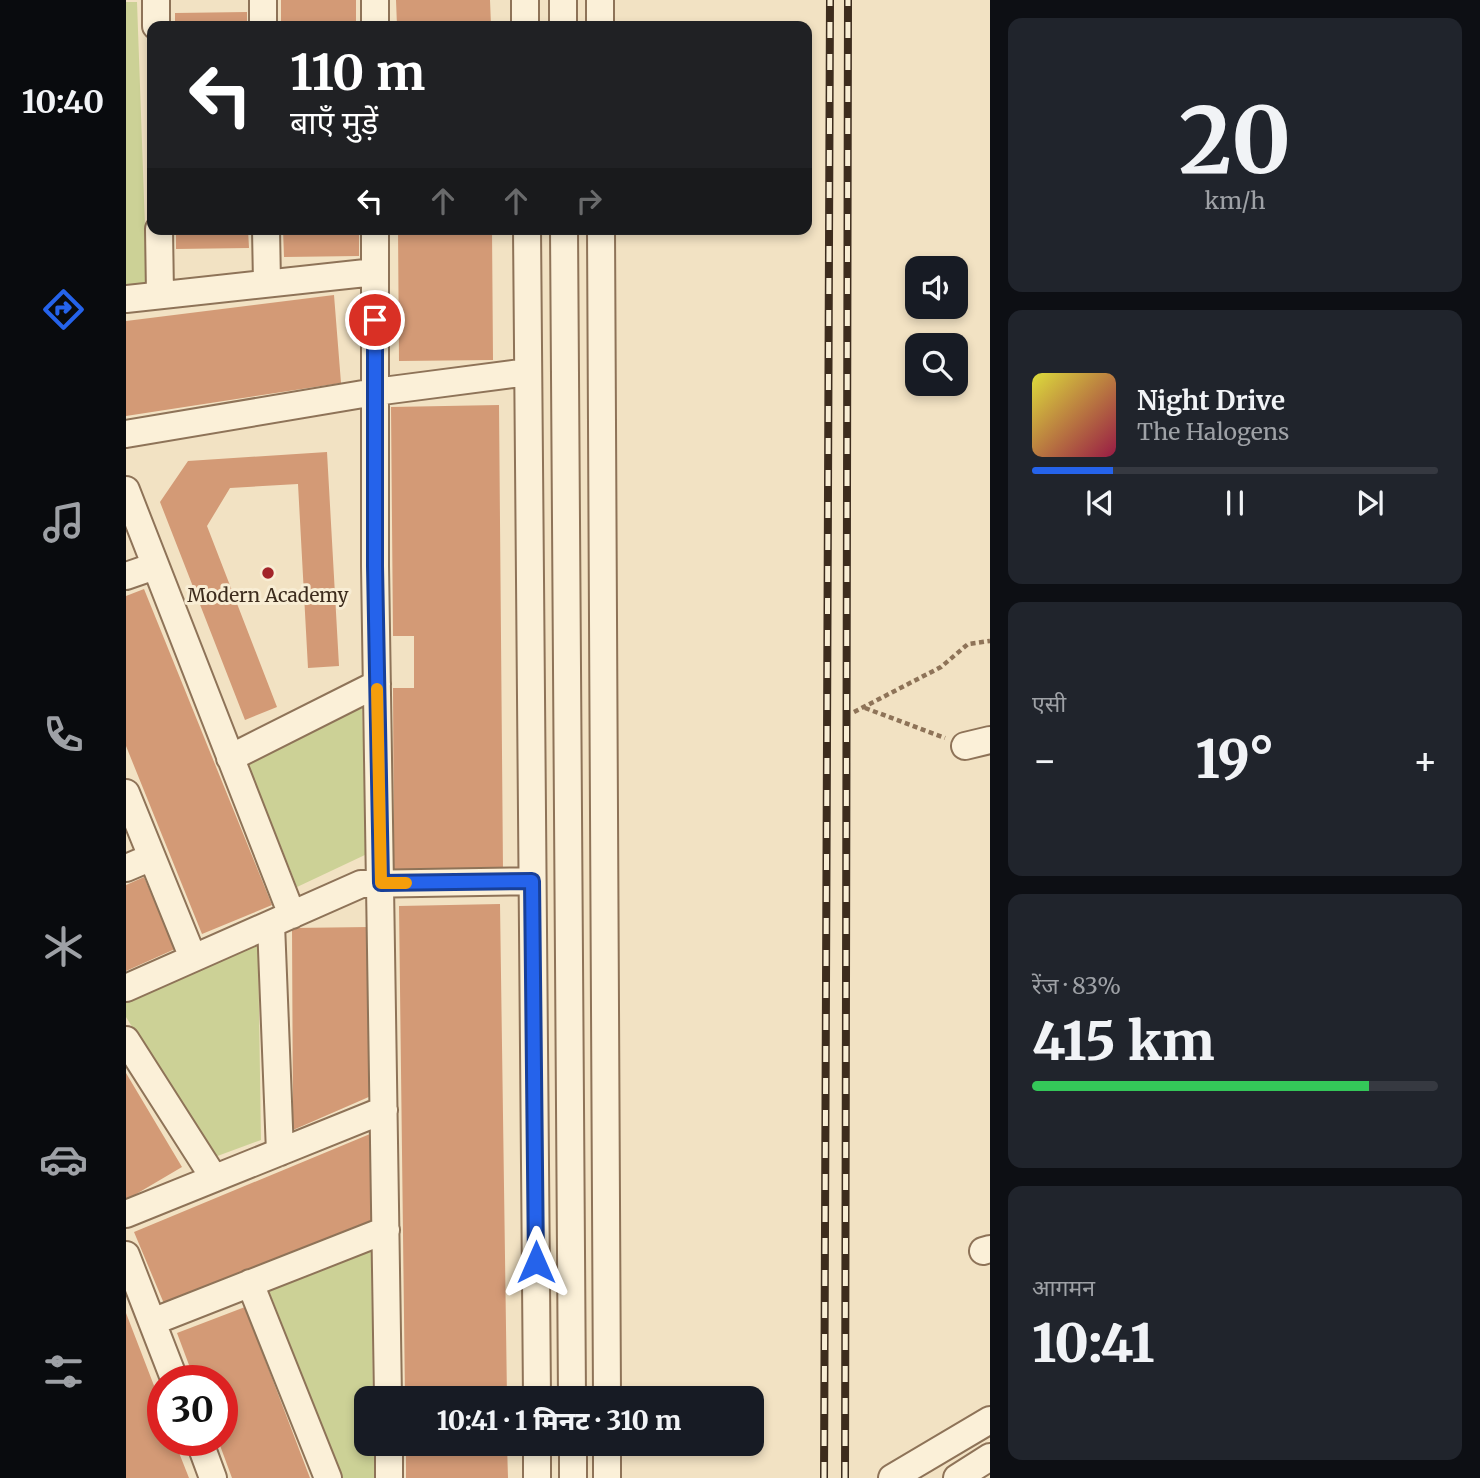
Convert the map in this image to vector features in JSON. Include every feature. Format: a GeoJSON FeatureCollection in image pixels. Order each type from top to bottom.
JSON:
{"type":"FeatureCollection","features":[{"type":"Feature","properties":{"kind":"street"},"geometry":{"type":"LineString","coordinates":[[156,0],[156,21]]}},
{"type":"Feature","properties":{"kind":"street"},"geometry":{"type":"LineString","coordinates":[[263,0],[264,21]]}},
{"type":"Feature","properties":{"kind":"street"},"geometry":{"type":"LineString","coordinates":[[375,0],[375,21]]}},
{"type":"Feature","properties":{"kind":"street"},"geometry":{"type":"LineString","coordinates":[[525,0],[525,21]]}},
{"type":"Feature","properties":{"kind":"street"},"geometry":{"type":"LineString","coordinates":[[563,0],[563,21]]}},
{"type":"Feature","properties":{"kind":"street"},"geometry":{"type":"LineString","coordinates":[[600,0],[600,21]]}},
{"type":"Feature","properties":{"kind":"street"},"geometry":{"type":"LineString","coordinates":[[159,235],[160,294]]}},
{"type":"Feature","properties":{"kind":"street"},"geometry":{"type":"LineString","coordinates":[[267,235],[267,283]]}},
{"type":"Feature","properties":{"kind":"street"},"geometry":{"type":"LineString","coordinates":[[375,235],[377,684],[388,1386]]}},
{"type":"Feature","properties":{"kind":"street"},"geometry":{"type":"LineString","coordinates":[[527,235],[537,1386]]}},
{"type":"Feature","properties":{"kind":"street"},"geometry":{"type":"LineString","coordinates":[[564,235],[572,1386]]}},
{"type":"Feature","properties":{"kind":"street"},"geometry":{"type":"LineString","coordinates":[[601,235],[607,1386]]}},
{"type":"Feature","properties":{"kind":"street"},"geometry":{"type":"LineString","coordinates":[[126,299],[375,272]]}},
{"type":"Feature","properties":{"kind":"street"},"geometry":{"type":"LineString","coordinates":[[126,434],[375,392],[528,372]]}},
{"type":"Feature","properties":{"kind":"street"},"geometry":{"type":"LineString","coordinates":[[126,490],[230,758],[281,919],[280,1152]]}},
{"type":"Feature","properties":{"kind":"street"},"geometry":{"type":"LineString","coordinates":[[126,576],[155,566]]}},
{"type":"Feature","properties":{"kind":"street"},"geometry":{"type":"LineString","coordinates":[[230,758],[377,684]]}},
{"type":"Feature","properties":{"kind":"street"},"geometry":{"type":"LineString","coordinates":[[126,793],[192,958]]}},
{"type":"Feature","properties":{"kind":"street"},"geometry":{"type":"LineString","coordinates":[[126,868],[152,857]]}},
{"type":"Feature","properties":{"kind":"street"},"geometry":{"type":"LineString","coordinates":[[126,988],[361,884],[532,881]]}},
{"type":"Feature","properties":{"kind":"street"},"geometry":{"type":"LineString","coordinates":[[126,1040],[214,1178]]}},
{"type":"Feature","properties":{"kind":"street"},"geometry":{"type":"LineString","coordinates":[[126,1214],[384,1110]]}},
{"type":"Feature","properties":{"kind":"street"},"geometry":{"type":"LineString","coordinates":[[152,1322],[386,1230]]}},
{"type":"Feature","properties":{"kind":"street"},"geometry":{"type":"LineString","coordinates":[[126,1255],[169,1365]]}},
{"type":"Feature","properties":{"kind":"street"},"geometry":{"type":"LineString","coordinates":[[250,1283],[328,1478]]}},
{"type":"Feature","properties":{"kind":"street"},"geometry":{"type":"LineString","coordinates":[[892,1478],[990,1420]]}},
{"type":"Feature","properties":{"kind":"street"},"geometry":{"type":"LineString","coordinates":[[205,1456],[214,1478]]}},
{"type":"Feature","properties":{"kind":"street"},"geometry":{"type":"LineString","coordinates":[[389,1456],[390,1478]]}},
{"type":"Feature","properties":{"kind":"street"},"geometry":{"type":"LineString","coordinates":[[537,1456],[537,1478]]}},
{"type":"Feature","properties":{"kind":"street"},"geometry":{"type":"LineString","coordinates":[[573,1456],[573,1478]]}},
{"type":"Feature","properties":{"kind":"street"},"geometry":{"type":"LineString","coordinates":[[607,1456],[607,1478]]}},
{"type":"Feature","properties":{"kind":"street"},"geometry":{"type":"LineString","coordinates":[[957,1478],[990,1457]]}},
{"type":"Feature","properties":{"kind":"path"},"geometry":{"type":"LineString","coordinates":[[854,712],[941,667],[968,644],[990,641]]}},
{"type":"Feature","properties":{"kind":"path"},"geometry":{"type":"LineString","coordinates":[[864,708],[978,743]]}},
{"type":"Feature","properties":{"kind":"green space"},"geometry":{"type":"Polygon","coordinates":[[[126,2],[137,2],[147,283],[126,290],[126,2]]]}},
{"type":"Feature","properties":{"kind":"green space"},"geometry":{"type":"Polygon","coordinates":[[[362,708],[367,854],[297,887],[246,759],[362,708]]]}},
{"type":"Feature","properties":{"kind":"green space"},"geometry":{"type":"Polygon","coordinates":[[[258,944],[261,1140],[212,1158],[126,1017],[126,999],[258,944]]]}},
{"type":"Feature","properties":{"kind":"green space"},"geometry":{"type":"Polygon","coordinates":[[[371,1245],[373,1386],[354,1386],[354,1456],[374,1456],[374,1478],[341,1478],[268,1288],[371,1245]]]}},
{"type":"Feature","properties":{"kind":"building"},"geometry":{"type":"Polygon","coordinates":[[[281,0],[356,0],[356,21],[281,21],[281,0]]]}},
{"type":"Feature","properties":{"kind":"building"},"geometry":{"type":"Polygon","coordinates":[[[396,0],[490,0],[491,21],[397,21],[396,0]]]}},
{"type":"Feature","properties":{"kind":"building"},"geometry":{"type":"Polygon","coordinates":[[[247,12],[247,21],[175,21],[175,13],[247,12]]]}},
{"type":"Feature","properties":{"kind":"building"},"geometry":{"type":"Polygon","coordinates":[[[176,235],[248,235],[249,248],[176,249],[176,235]]]}},
{"type":"Feature","properties":{"kind":"building"},"geometry":{"type":"Polygon","coordinates":[[[283,235],[359,235],[359,256],[284,257],[283,235]]]}},
{"type":"Feature","properties":{"kind":"building"},"geometry":{"type":"Polygon","coordinates":[[[398,235],[492,235],[493,360],[399,361],[398,235]]]}},
{"type":"Feature","properties":{"kind":"building"},"geometry":{"type":"Polygon","coordinates":[[[334,295],[341,383],[126,416],[126,321],[334,295]]]}},
{"type":"Feature","properties":{"kind":"building"},"geometry":{"type":"Polygon","coordinates":[[[499,405],[503,870],[394,872],[393,688],[414,688],[414,636],[393,636],[391,407],[499,405]]]}},
{"type":"Feature","properties":{"kind":"building"},"geometry":{"type":"Polygon","coordinates":[[[327,452],[339,666],[308,668],[298,484],[230,488],[207,526],[277,707],[245,720],[160,502],[188,461],[327,452]]]}},
{"type":"Feature","properties":{"kind":"building"},"geometry":{"type":"Polygon","coordinates":[[[144,589],[272,905],[202,934],[126,746],[126,596],[144,589]]]}},
{"type":"Feature","properties":{"kind":"building"},"geometry":{"type":"Polygon","coordinates":[[[144,877],[175,949],[126,971],[126,885],[144,877]]]}},
{"type":"Feature","properties":{"kind":"building"},"geometry":{"type":"Polygon","coordinates":[[[500,904],[507,1386],[405,1386],[399,906],[500,904]]]}},
{"type":"Feature","properties":{"kind":"building"},"geometry":{"type":"Polygon","coordinates":[[[370,927],[371,1096],[293,1130],[292,928],[370,927]]]}},
{"type":"Feature","properties":{"kind":"building"},"geometry":{"type":"Polygon","coordinates":[[[126,1073],[182,1167],[126,1200],[126,1073]]]}},
{"type":"Feature","properties":{"kind":"building"},"geometry":{"type":"Polygon","coordinates":[[[370,1134],[373,1220],[165,1306],[134,1232],[370,1134]]]}},
{"type":"Feature","properties":{"kind":"building"},"geometry":{"type":"Polygon","coordinates":[[[245,1307],[310,1478],[232,1478],[224,1456],[238,1456],[238,1365],[189,1365],[177,1333],[245,1307]]]}},
{"type":"Feature","properties":{"kind":"building"},"geometry":{"type":"Polygon","coordinates":[[[126,1313],[147,1367],[147,1456],[180,1456],[189,1478],[126,1478],[126,1313]]]}},
{"type":"Feature","properties":{"kind":"building"},"geometry":{"type":"Polygon","coordinates":[[[406,1456],[507,1456],[508,1478],[406,1478],[406,1456]]]}},
{"type":"Feature","properties":{"kind":"railway"},"geometry":{"type":"LineString","coordinates":[[824,1478],[830,0]]}},
{"type":"Feature","properties":{"kind":"railway"},"geometry":{"type":"LineString","coordinates":[[845,1478],[848,0]]}},
{"type":"Feature","properties":{"kind":"slow traffic"},"geometry":{"type":"LineString","coordinates":[[377,689],[381,883],[406,883]]}},
{"type":"Feature","properties":{"kind":"place","name":"Modern Academy"},"geometry":{"type":"Point","coordinates":[268,573]}},
{"type":"Feature","properties":{"kind":"route"},"geometry":{"type":"LineString","coordinates":[[375,320],[375,566],[381,883],[532,881],[536,1262]]}}]}
